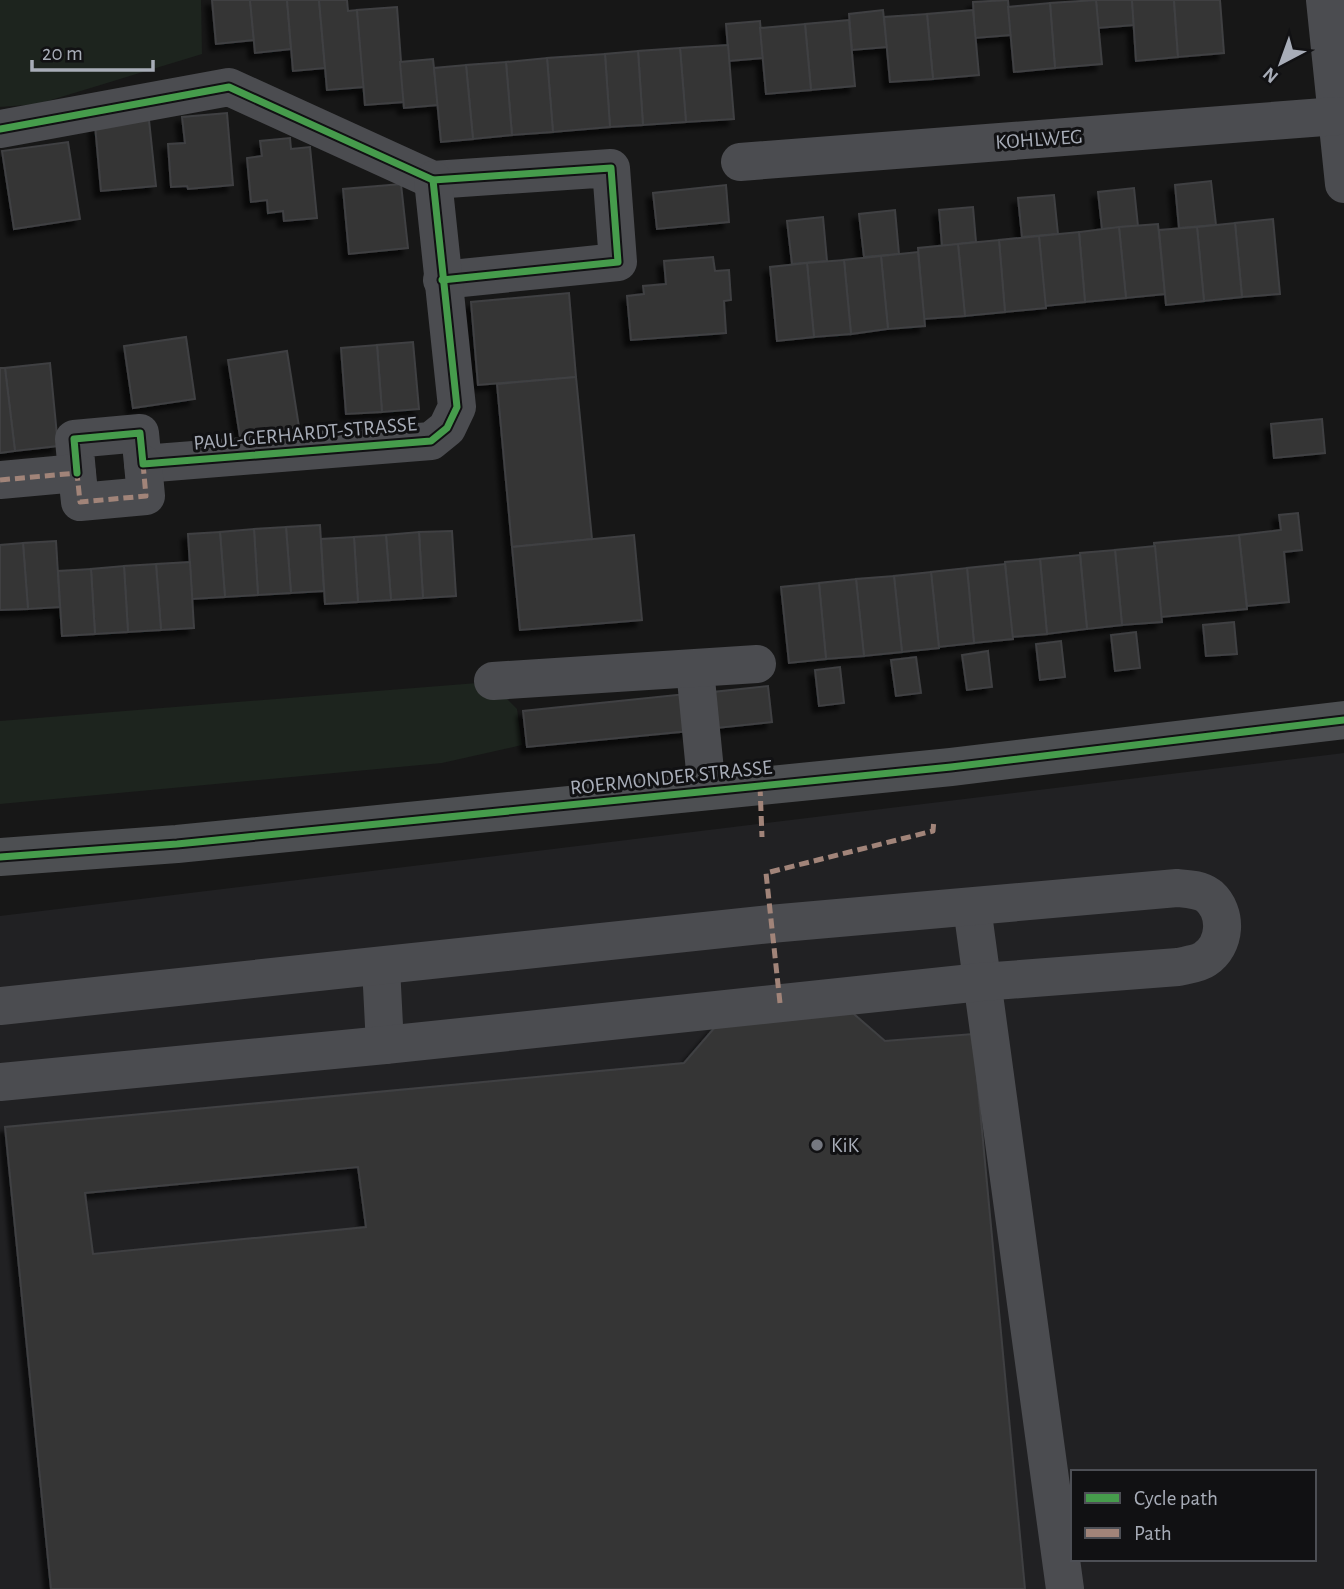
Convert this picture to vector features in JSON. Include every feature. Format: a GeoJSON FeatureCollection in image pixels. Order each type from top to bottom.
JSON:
{"type":"FeatureCollection","features":[{"type":"Feature","properties":{"kind":"main road","name":"ROERMONDER STRASSE"},"geometry":{"type":"LineString","coordinates":[[0,856],[177,844],[951,767],[1344,720]]}},
{"type":"Feature","properties":{"kind":"street"},"geometry":{"type":"LineString","coordinates":[[1325,0],[1344,184]]}},
{"type":"Feature","properties":{"kind":"street"},"geometry":{"type":"LineString","coordinates":[[0,129],[229,87],[433,180],[611,168],[618,262],[442,280]]}},
{"type":"Feature","properties":{"kind":"street","name":"KOHLWEG"},"geometry":{"type":"LineString","coordinates":[[740,162],[1337,116]]}},
{"type":"Feature","properties":{"kind":"street","name":"PAUL-GERHARDT-STRASSE"},"geometry":{"type":"LineString","coordinates":[[0,480],[77,473],[80,502],[146,496],[143,464],[431,441],[447,428],[457,407],[433,180]]}},
{"type":"Feature","properties":{"kind":"street"},"geometry":{"type":"LineString","coordinates":[[494,681],[757,664]]}},
{"type":"Feature","properties":{"kind":"street"},"geometry":{"type":"LineString","coordinates":[[695,669],[707,791]]}},
{"type":"Feature","properties":{"kind":"street"},"geometry":{"type":"LineString","coordinates":[[0,1006],[770,924],[1177,888],[1195,889],[1209,897],[1220,912],[1223,929],[1217,945],[1204,960],[1178,967],[981,982],[385,1045],[0,1082]]}},
{"type":"Feature","properties":{"kind":"street"},"geometry":{"type":"LineString","coordinates":[[972,907],[1065,1589]]}},
{"type":"Feature","properties":{"kind":"street"},"geometry":{"type":"LineString","coordinates":[[382,967],[385,1045]]}},
{"type":"Feature","properties":{"kind":"shaded area"},"geometry":{"type":"Polygon","coordinates":[[[0,0],[201,0],[202,54],[38,104],[0,107],[0,0]]]}},
{"type":"Feature","properties":{"kind":"shaded area"},"geometry":{"type":"Polygon","coordinates":[[[490,682],[517,709],[522,745],[442,763],[0,804],[0,721],[490,682]]]}},
{"type":"Feature","properties":{"kind":"shaded area"},"geometry":{"type":"Polygon","coordinates":[[[1344,753],[1344,1589],[0,1589],[0,916],[1344,753]]]}},
{"type":"Feature","properties":{"kind":"building"},"geometry":{"type":"Polygon","coordinates":[[[212,0],[250,0],[254,40],[216,44],[212,0]]]}},
{"type":"Feature","properties":{"kind":"building"},"geometry":{"type":"Polygon","coordinates":[[[250,0],[287,0],[291,49],[255,53],[250,0]]]}},
{"type":"Feature","properties":{"kind":"building"},"geometry":{"type":"Polygon","coordinates":[[[287,0],[319,0],[325,68],[293,71],[287,0]]]}},
{"type":"Feature","properties":{"kind":"building"},"geometry":{"type":"Polygon","coordinates":[[[319,0],[347,0],[348,11],[357,10],[364,87],[327,90],[319,0]]]}},
{"type":"Feature","properties":{"kind":"building"},"geometry":{"type":"Polygon","coordinates":[[[1008,0],[1011,35],[975,38],[973,2],[1008,0]]]}},
{"type":"Feature","properties":{"kind":"building"},"geometry":{"type":"Polygon","coordinates":[[[1096,0],[1132,0],[1134,25],[1098,28],[1096,0]]]}},
{"type":"Feature","properties":{"kind":"building"},"geometry":{"type":"Polygon","coordinates":[[[1096,0],[1102,64],[1055,68],[1050,3],[1096,0]]]}},
{"type":"Feature","properties":{"kind":"building"},"geometry":{"type":"Polygon","coordinates":[[[1132,0],[1174,0],[1178,57],[1136,61],[1132,0]]]}},
{"type":"Feature","properties":{"kind":"building"},"geometry":{"type":"Polygon","coordinates":[[[1174,0],[1220,0],[1224,53],[1178,57],[1174,0]]]}},
{"type":"Feature","properties":{"kind":"building"},"geometry":{"type":"Polygon","coordinates":[[[1050,3],[1055,68],[1014,72],[1008,7],[1050,3]]]}},
{"type":"Feature","properties":{"kind":"building"},"geometry":{"type":"Polygon","coordinates":[[[397,7],[404,102],[365,105],[357,10],[397,7]]]}},
{"type":"Feature","properties":{"kind":"building"},"geometry":{"type":"Polygon","coordinates":[[[883,10],[887,47],[852,50],[849,14],[883,10]]]}},
{"type":"Feature","properties":{"kind":"building"},"geometry":{"type":"Polygon","coordinates":[[[973,10],[979,75],[933,79],[927,14],[973,10]]]}},
{"type":"Feature","properties":{"kind":"building"},"geometry":{"type":"Polygon","coordinates":[[[927,14],[933,79],[890,82],[884,17],[927,14]]]}},
{"type":"Feature","properties":{"kind":"building"},"geometry":{"type":"Polygon","coordinates":[[[849,20],[855,86],[811,90],[805,24],[849,20]]]}},
{"type":"Feature","properties":{"kind":"building"},"geometry":{"type":"Polygon","coordinates":[[[760,21],[763,58],[729,61],[726,24],[760,21]]]}},
{"type":"Feature","properties":{"kind":"building"},"geometry":{"type":"Polygon","coordinates":[[[805,24],[811,90],[766,94],[760,28],[805,24]]]}},
{"type":"Feature","properties":{"kind":"building"},"geometry":{"type":"Polygon","coordinates":[[[728,45],[734,119],[686,122],[680,48],[728,45]]]}},
{"type":"Feature","properties":{"kind":"building"},"geometry":{"type":"Polygon","coordinates":[[[680,48],[686,122],[643,125],[638,51],[680,48]]]}},
{"type":"Feature","properties":{"kind":"building"},"geometry":{"type":"Polygon","coordinates":[[[638,51],[643,125],[610,127],[605,54],[638,51]]]}},
{"type":"Feature","properties":{"kind":"building"},"geometry":{"type":"Polygon","coordinates":[[[605,54],[610,127],[553,132],[547,58],[605,54]]]}},
{"type":"Feature","properties":{"kind":"building"},"geometry":{"type":"Polygon","coordinates":[[[547,58],[553,132],[512,135],[506,62],[547,58]]]}},
{"type":"Feature","properties":{"kind":"building"},"geometry":{"type":"Polygon","coordinates":[[[433,59],[438,105],[404,108],[400,62],[433,59]]]}},
{"type":"Feature","properties":{"kind":"building"},"geometry":{"type":"Polygon","coordinates":[[[506,62],[512,135],[473,139],[466,65],[506,62]]]}},
{"type":"Feature","properties":{"kind":"building"},"geometry":{"type":"Polygon","coordinates":[[[466,65],[473,139],[441,142],[434,68],[466,65]]]}},
{"type":"Feature","properties":{"kind":"building"},"geometry":{"type":"Polygon","coordinates":[[[227,113],[233,185],[188,189],[187,186],[171,187],[168,144],[185,143],[182,117],[227,113]]]}},
{"type":"Feature","properties":{"kind":"building"},"geometry":{"type":"Polygon","coordinates":[[[149,120],[156,186],[101,191],[95,125],[149,120]]]}},
{"type":"Feature","properties":{"kind":"building"},"geometry":{"type":"Polygon","coordinates":[[[290,138],[291,149],[310,147],[317,218],[284,221],[283,211],[268,213],[267,200],[251,202],[247,158],[262,156],[260,141],[290,138]]]}},
{"type":"Feature","properties":{"kind":"building"},"geometry":{"type":"Polygon","coordinates":[[[68,142],[80,219],[14,229],[2,151],[68,142]]]}},
{"type":"Feature","properties":{"kind":"building"},"geometry":{"type":"Polygon","coordinates":[[[1211,181],[1216,225],[1179,228],[1175,185],[1211,181]]]}},
{"type":"Feature","properties":{"kind":"building"},"geometry":{"type":"Polygon","coordinates":[[[401,184],[408,248],[349,254],[343,189],[401,184]]]}},
{"type":"Feature","properties":{"kind":"building"},"geometry":{"type":"Polygon","coordinates":[[[726,185],[729,222],[657,229],[653,193],[726,185]]]}},
{"type":"Feature","properties":{"kind":"building"},"geometry":{"type":"Polygon","coordinates":[[[1134,188],[1138,226],[1102,229],[1098,192],[1134,188]]]}},
{"type":"Feature","properties":{"kind":"building"},"geometry":{"type":"Polygon","coordinates":[[[1054,195],[1058,234],[1022,237],[1018,198],[1054,195]]]}},
{"type":"Feature","properties":{"kind":"building"},"geometry":{"type":"Polygon","coordinates":[[[973,207],[976,242],[942,246],[939,210],[973,207]]]}},
{"type":"Feature","properties":{"kind":"building"},"geometry":{"type":"Polygon","coordinates":[[[895,210],[899,254],[864,257],[859,214],[895,210]]]}},
{"type":"Feature","properties":{"kind":"building"},"geometry":{"type":"Polygon","coordinates":[[[823,217],[827,261],[792,264],[787,221],[823,217]]]}},
{"type":"Feature","properties":{"kind":"building"},"geometry":{"type":"Polygon","coordinates":[[[1273,219],[1280,294],[1242,297],[1235,223],[1273,219]]]}},
{"type":"Feature","properties":{"kind":"building"},"geometry":{"type":"Polygon","coordinates":[[[1235,223],[1242,297],[1204,301],[1197,227],[1235,223]]]}},
{"type":"Feature","properties":{"kind":"building"},"geometry":{"type":"Polygon","coordinates":[[[1158,224],[1165,294],[1126,298],[1119,227],[1158,224]]]}},
{"type":"Feature","properties":{"kind":"building"},"geometry":{"type":"Polygon","coordinates":[[[1119,227],[1126,298],[1085,302],[1079,232],[1119,227]]]}},
{"type":"Feature","properties":{"kind":"building"},"geometry":{"type":"Polygon","coordinates":[[[1197,227],[1204,301],[1166,305],[1159,230],[1197,227]]]}},
{"type":"Feature","properties":{"kind":"building"},"geometry":{"type":"Polygon","coordinates":[[[1079,232],[1085,302],[1045,306],[1039,236],[1079,232]]]}},
{"type":"Feature","properties":{"kind":"building"},"geometry":{"type":"Polygon","coordinates":[[[1039,236],[1046,308],[1005,312],[999,240],[1039,236]]]}},
{"type":"Feature","properties":{"kind":"building"},"geometry":{"type":"Polygon","coordinates":[[[999,240],[1005,312],[965,316],[958,244],[999,240]]]}},
{"type":"Feature","properties":{"kind":"building"},"geometry":{"type":"Polygon","coordinates":[[[958,244],[965,316],[924,319],[918,248],[958,244]]]}},
{"type":"Feature","properties":{"kind":"building"},"geometry":{"type":"Polygon","coordinates":[[[918,252],[925,326],[888,329],[881,256],[918,252]]]}},
{"type":"Feature","properties":{"kind":"building"},"geometry":{"type":"Polygon","coordinates":[[[881,256],[888,329],[851,334],[844,260],[881,256]]]}},
{"type":"Feature","properties":{"kind":"building"},"geometry":{"type":"Polygon","coordinates":[[[713,257],[715,271],[729,270],[731,300],[724,301],[726,333],[631,340],[627,296],[644,294],[643,286],[666,284],[664,261],[713,257]]]}},
{"type":"Feature","properties":{"kind":"building"},"geometry":{"type":"Polygon","coordinates":[[[844,260],[851,334],[814,337],[807,263],[844,260]]]}},
{"type":"Feature","properties":{"kind":"building"},"geometry":{"type":"Polygon","coordinates":[[[807,263],[814,337],[777,341],[770,267],[807,263]]]}},
{"type":"Feature","properties":{"kind":"building"},"geometry":{"type":"Polygon","coordinates":[[[569,293],[576,377],[478,385],[471,302],[569,293]]]}},
{"type":"Feature","properties":{"kind":"building"},"geometry":{"type":"Polygon","coordinates":[[[186,337],[195,399],[133,408],[124,346],[186,337]]]}},
{"type":"Feature","properties":{"kind":"building"},"geometry":{"type":"Polygon","coordinates":[[[413,342],[419,409],[382,412],[377,345],[413,342]]]}},
{"type":"Feature","properties":{"kind":"building"},"geometry":{"type":"Polygon","coordinates":[[[377,345],[382,412],[346,414],[341,348],[377,345]]]}},
{"type":"Feature","properties":{"kind":"building"},"geometry":{"type":"Polygon","coordinates":[[[287,351],[299,427],[240,437],[228,360],[287,351]]]}},
{"type":"Feature","properties":{"kind":"building"},"geometry":{"type":"Polygon","coordinates":[[[50,363],[58,446],[15,451],[5,368],[50,363]]]}},
{"type":"Feature","properties":{"kind":"building"},"geometry":{"type":"Polygon","coordinates":[[[0,368],[5,368],[15,451],[0,453],[0,368]]]}},
{"type":"Feature","properties":{"kind":"building"},"geometry":{"type":"Polygon","coordinates":[[[576,377],[592,539],[512,547],[497,384],[576,377]]]}},
{"type":"Feature","properties":{"kind":"building"},"geometry":{"type":"Polygon","coordinates":[[[1322,419],[1325,453],[1274,458],[1271,424],[1322,419]]]}},
{"type":"Feature","properties":{"kind":"building"},"geometry":{"type":"Polygon","coordinates":[[[1298,513],[1302,550],[1284,552],[1289,602],[1247,606],[1239,535],[1281,530],[1279,515],[1298,513]]]}},
{"type":"Feature","properties":{"kind":"building"},"geometry":{"type":"Polygon","coordinates":[[[320,525],[324,591],[291,593],[286,527],[320,525]]]}},
{"type":"Feature","properties":{"kind":"building"},"geometry":{"type":"Polygon","coordinates":[[[286,527],[291,593],[258,595],[254,529],[286,527]]]}},
{"type":"Feature","properties":{"kind":"building"},"geometry":{"type":"Polygon","coordinates":[[[254,529],[258,595],[225,597],[220,532],[254,529]]]}},
{"type":"Feature","properties":{"kind":"building"},"geometry":{"type":"Polygon","coordinates":[[[452,531],[456,596],[423,598],[419,532],[452,531]]]}},
{"type":"Feature","properties":{"kind":"building"},"geometry":{"type":"Polygon","coordinates":[[[220,532],[225,597],[192,599],[188,534],[220,532]]]}},
{"type":"Feature","properties":{"kind":"building"},"geometry":{"type":"Polygon","coordinates":[[[419,532],[423,598],[391,600],[386,535],[419,532]]]}},
{"type":"Feature","properties":{"kind":"building"},"geometry":{"type":"Polygon","coordinates":[[[386,535],[391,600],[358,602],[354,537],[386,535]]]}},
{"type":"Feature","properties":{"kind":"building"},"geometry":{"type":"Polygon","coordinates":[[[634,535],[642,620],[520,630],[512,547],[634,535]]]}},
{"type":"Feature","properties":{"kind":"building"},"geometry":{"type":"Polygon","coordinates":[[[1239,535],[1247,609],[1161,617],[1154,543],[1239,535]]]}},
{"type":"Feature","properties":{"kind":"building"},"geometry":{"type":"Polygon","coordinates":[[[354,537],[358,602],[325,604],[321,539],[354,537]]]}},
{"type":"Feature","properties":{"kind":"building"},"geometry":{"type":"Polygon","coordinates":[[[56,541],[60,607],[28,609],[23,543],[56,541]]]}},
{"type":"Feature","properties":{"kind":"building"},"geometry":{"type":"Polygon","coordinates":[[[23,543],[28,609],[0,610],[0,545],[23,543]]]}},
{"type":"Feature","properties":{"kind":"building"},"geometry":{"type":"Polygon","coordinates":[[[1155,546],[1162,622],[1122,625],[1115,550],[1155,546]]]}},
{"type":"Feature","properties":{"kind":"building"},"geometry":{"type":"Polygon","coordinates":[[[1115,550],[1122,625],[1087,629],[1080,553],[1115,550]]]}},
{"type":"Feature","properties":{"kind":"building"},"geometry":{"type":"Polygon","coordinates":[[[1080,555],[1087,629],[1047,634],[1040,559],[1080,555]]]}},
{"type":"Feature","properties":{"kind":"building"},"geometry":{"type":"Polygon","coordinates":[[[1040,559],[1047,634],[1012,637],[1005,562],[1040,559]]]}},
{"type":"Feature","properties":{"kind":"building"},"geometry":{"type":"Polygon","coordinates":[[[190,562],[194,628],[161,630],[156,564],[190,562]]]}},
{"type":"Feature","properties":{"kind":"building"},"geometry":{"type":"Polygon","coordinates":[[[156,564],[161,630],[128,632],[124,566],[156,564]]]}},
{"type":"Feature","properties":{"kind":"building"},"geometry":{"type":"Polygon","coordinates":[[[1005,564],[1013,639],[974,643],[967,568],[1005,564]]]}},
{"type":"Feature","properties":{"kind":"building"},"geometry":{"type":"Polygon","coordinates":[[[124,566],[128,632],[95,634],[91,569],[124,566]]]}},
{"type":"Feature","properties":{"kind":"building"},"geometry":{"type":"Polygon","coordinates":[[[967,568],[974,643],[939,647],[931,572],[967,568]]]}},
{"type":"Feature","properties":{"kind":"building"},"geometry":{"type":"Polygon","coordinates":[[[91,569],[95,634],[62,636],[58,571],[91,569]]]}},
{"type":"Feature","properties":{"kind":"building"},"geometry":{"type":"Polygon","coordinates":[[[931,572],[939,648],[902,652],[894,576],[931,572]]]}},
{"type":"Feature","properties":{"kind":"building"},"geometry":{"type":"Polygon","coordinates":[[[894,576],[902,652],[864,656],[856,579],[894,576]]]}},
{"type":"Feature","properties":{"kind":"building"},"geometry":{"type":"Polygon","coordinates":[[[856,579],[864,656],[826,659],[819,583],[856,579]]]}},
{"type":"Feature","properties":{"kind":"building"},"geometry":{"type":"Polygon","coordinates":[[[819,583],[826,659],[789,663],[781,587],[819,583]]]}},
{"type":"Feature","properties":{"kind":"building"},"geometry":{"type":"Polygon","coordinates":[[[1234,622],[1237,654],[1206,656],[1203,625],[1234,622]]]}},
{"type":"Feature","properties":{"kind":"building"},"geometry":{"type":"Polygon","coordinates":[[[1136,632],[1140,668],[1115,671],[1111,635],[1136,632]]]}},
{"type":"Feature","properties":{"kind":"building"},"geometry":{"type":"Polygon","coordinates":[[[1061,641],[1065,677],[1040,680],[1036,644],[1061,641]]]}},
{"type":"Feature","properties":{"kind":"building"},"geometry":{"type":"Polygon","coordinates":[[[988,651],[992,687],[967,690],[962,655],[988,651]]]}},
{"type":"Feature","properties":{"kind":"building"},"geometry":{"type":"Polygon","coordinates":[[[916,657],[921,693],[896,696],[891,660],[916,657]]]}},
{"type":"Feature","properties":{"kind":"building"},"geometry":{"type":"Polygon","coordinates":[[[840,667],[844,703],[819,706],[815,670],[840,667]]]}},
{"type":"Feature","properties":{"kind":"building"},"geometry":{"type":"Polygon","coordinates":[[[768,686],[772,722],[717,728],[713,692],[768,686]]]}},
{"type":"Feature","properties":{"kind":"building"},"geometry":{"type":"Polygon","coordinates":[[[686,694],[690,731],[527,747],[523,711],[686,694]]]}},
{"type":"Feature","properties":{"kind":"building"},"geometry":{"type":"Polygon","coordinates":[[[847,1008],[885,1041],[973,1034],[1025,1589],[51,1589],[5,1127],[684,1063],[722,1019],[847,1008]],[[358,1167],[85,1193],[93,1254],[366,1227],[358,1167]]]}},
{"type":"Feature","properties":{"kind":"marked path"},"geometry":{"type":"LineString","coordinates":[[0,480],[77,473],[80,502],[146,496],[143,464]]}},
{"type":"Feature","properties":{"kind":"marked path"},"geometry":{"type":"LineString","coordinates":[[760,786],[762,837]]}},
{"type":"Feature","properties":{"kind":"marked path"},"geometry":{"type":"LineString","coordinates":[[780,1003],[766,873],[933,831],[934,819]]}},
{"type":"Feature","properties":{"kind":"cycle path"},"geometry":{"type":"LineString","coordinates":[[0,129],[229,87],[433,180],[611,168],[618,262],[442,280]]}},
{"type":"Feature","properties":{"kind":"cycle path"},"geometry":{"type":"LineString","coordinates":[[77,473],[74,439],[140,433],[143,464],[431,441],[447,428],[457,407],[433,180]]}},
{"type":"Feature","properties":{"kind":"cycle path"},"geometry":{"type":"LineString","coordinates":[[0,857],[177,844],[951,767],[1344,720]]}},
{"type":"Feature","properties":{"kind":"place","name":"KiK"},"geometry":{"type":"Point","coordinates":[817,1145]}}]}
